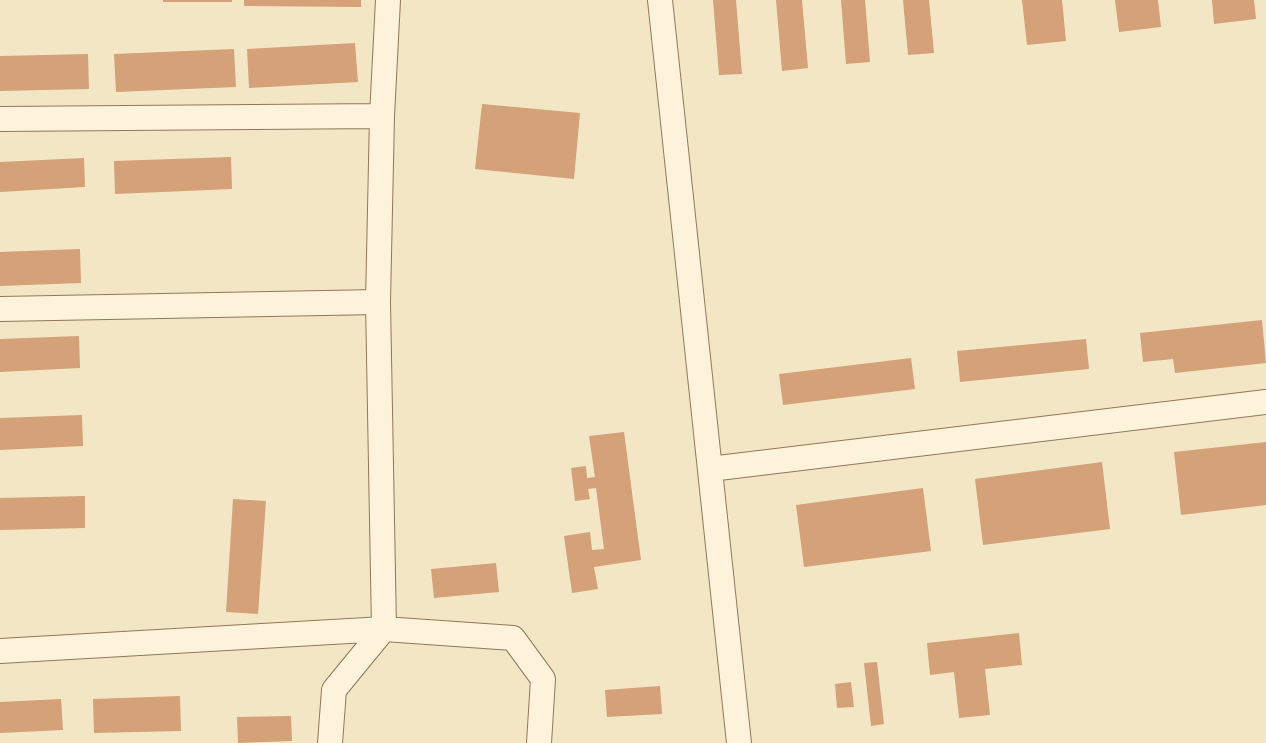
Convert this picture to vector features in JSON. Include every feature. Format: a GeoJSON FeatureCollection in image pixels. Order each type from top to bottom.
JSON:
{"type":"FeatureCollection","features":[{"type":"Feature","properties":{"kind":"street"},"geometry":{"type":"LineString","coordinates":[[330,743],[334,690],[384,629],[378,302],[382,116],[388,0]]}},
{"type":"Feature","properties":{"kind":"street"},"geometry":{"type":"LineString","coordinates":[[660,0],[738,743]]}},
{"type":"Feature","properties":{"kind":"street"},"geometry":{"type":"LineString","coordinates":[[0,119],[382,116]]}},
{"type":"Feature","properties":{"kind":"street"},"geometry":{"type":"LineString","coordinates":[[0,309],[378,302]]}},
{"type":"Feature","properties":{"kind":"street"},"geometry":{"type":"LineString","coordinates":[[710,469],[1266,402]]}},
{"type":"Feature","properties":{"kind":"street"},"geometry":{"type":"LineString","coordinates":[[0,651],[384,629],[513,638],[544,679],[540,743]]}},
{"type":"Feature","properties":{"kind":"building"},"geometry":{"type":"Polygon","coordinates":[[[163,0],[232,0],[232,2],[163,2],[163,0]]]}},
{"type":"Feature","properties":{"kind":"building"},"geometry":{"type":"Polygon","coordinates":[[[244,0],[361,0],[361,7],[244,6],[244,0]]]}},
{"type":"Feature","properties":{"kind":"building"},"geometry":{"type":"Polygon","coordinates":[[[713,0],[736,0],[742,74],[719,75],[713,0]]]}},
{"type":"Feature","properties":{"kind":"building"},"geometry":{"type":"Polygon","coordinates":[[[776,0],[802,0],[808,68],[782,71],[776,0]]]}},
{"type":"Feature","properties":{"kind":"building"},"geometry":{"type":"Polygon","coordinates":[[[841,0],[865,0],[870,62],[846,64],[841,0]]]}},
{"type":"Feature","properties":{"kind":"building"},"geometry":{"type":"Polygon","coordinates":[[[903,0],[929,0],[934,53],[908,55],[903,0]]]}},
{"type":"Feature","properties":{"kind":"building"},"geometry":{"type":"Polygon","coordinates":[[[1022,0],[1062,0],[1066,41],[1027,45],[1022,0]]]}},
{"type":"Feature","properties":{"kind":"building"},"geometry":{"type":"Polygon","coordinates":[[[1115,0],[1158,0],[1161,27],[1119,32],[1115,0]]]}},
{"type":"Feature","properties":{"kind":"building"},"geometry":{"type":"Polygon","coordinates":[[[1212,0],[1254,0],[1256,19],[1214,24],[1212,0]]]}},
{"type":"Feature","properties":{"kind":"building"},"geometry":{"type":"Polygon","coordinates":[[[355,43],[358,82],[249,88],[247,49],[355,43]]]}},
{"type":"Feature","properties":{"kind":"building"},"geometry":{"type":"Polygon","coordinates":[[[234,49],[236,87],[116,92],[114,54],[234,49]]]}},
{"type":"Feature","properties":{"kind":"building"},"geometry":{"type":"Polygon","coordinates":[[[88,54],[89,89],[0,91],[0,56],[88,54]]]}},
{"type":"Feature","properties":{"kind":"building"},"geometry":{"type":"Polygon","coordinates":[[[482,104],[580,113],[574,179],[475,169],[482,104]]]}},
{"type":"Feature","properties":{"kind":"building"},"geometry":{"type":"Polygon","coordinates":[[[231,157],[232,189],[115,194],[114,161],[231,157]]]}},
{"type":"Feature","properties":{"kind":"building"},"geometry":{"type":"Polygon","coordinates":[[[84,158],[85,187],[0,192],[0,162],[84,158]]]}},
{"type":"Feature","properties":{"kind":"building"},"geometry":{"type":"Polygon","coordinates":[[[80,249],[81,283],[0,286],[0,252],[80,249]]]}},
{"type":"Feature","properties":{"kind":"building"},"geometry":{"type":"Polygon","coordinates":[[[1262,320],[1266,363],[1175,373],[1173,359],[1143,362],[1140,333],[1262,320]]]}},
{"type":"Feature","properties":{"kind":"building"},"geometry":{"type":"Polygon","coordinates":[[[79,336],[80,368],[0,372],[0,339],[79,336]]]}},
{"type":"Feature","properties":{"kind":"building"},"geometry":{"type":"Polygon","coordinates":[[[1086,339],[1089,369],[960,382],[957,351],[1086,339]]]}},
{"type":"Feature","properties":{"kind":"building"},"geometry":{"type":"Polygon","coordinates":[[[911,358],[915,389],[783,405],[779,374],[911,358]]]}},
{"type":"Feature","properties":{"kind":"building"},"geometry":{"type":"Polygon","coordinates":[[[82,415],[83,446],[0,450],[0,418],[82,415]]]}},
{"type":"Feature","properties":{"kind":"building"},"geometry":{"type":"Polygon","coordinates":[[[624,432],[641,560],[594,567],[598,589],[572,593],[564,536],[590,532],[592,550],[604,549],[596,488],[588,489],[590,499],[575,501],[571,468],[586,466],[587,478],[595,477],[589,436],[624,432]]]}},
{"type":"Feature","properties":{"kind":"building"},"geometry":{"type":"Polygon","coordinates":[[[1266,442],[1266,505],[1181,515],[1174,452],[1266,442]]]}},
{"type":"Feature","properties":{"kind":"building"},"geometry":{"type":"Polygon","coordinates":[[[1102,462],[1110,529],[983,545],[975,479],[1102,462]]]}},
{"type":"Feature","properties":{"kind":"building"},"geometry":{"type":"Polygon","coordinates":[[[923,488],[931,551],[804,567],[796,505],[923,488]]]}},
{"type":"Feature","properties":{"kind":"building"},"geometry":{"type":"Polygon","coordinates":[[[85,496],[85,528],[0,530],[0,498],[85,496]]]}},
{"type":"Feature","properties":{"kind":"building"},"geometry":{"type":"Polygon","coordinates":[[[233,499],[266,501],[258,614],[226,612],[233,499]]]}},
{"type":"Feature","properties":{"kind":"building"},"geometry":{"type":"Polygon","coordinates":[[[496,563],[499,592],[434,598],[431,569],[496,563]]]}},
{"type":"Feature","properties":{"kind":"building"},"geometry":{"type":"Polygon","coordinates":[[[1019,633],[1022,665],[985,669],[990,715],[959,718],[954,672],[930,675],[927,643],[1019,633]]]}},
{"type":"Feature","properties":{"kind":"building"},"geometry":{"type":"Polygon","coordinates":[[[877,662],[884,724],[871,726],[864,663],[877,662]]]}},
{"type":"Feature","properties":{"kind":"building"},"geometry":{"type":"Polygon","coordinates":[[[851,682],[854,707],[837,708],[835,684],[851,682]]]}},
{"type":"Feature","properties":{"kind":"building"},"geometry":{"type":"Polygon","coordinates":[[[660,686],[662,714],[607,717],[605,690],[660,686]]]}},
{"type":"Feature","properties":{"kind":"building"},"geometry":{"type":"Polygon","coordinates":[[[180,696],[181,731],[94,733],[93,699],[180,696]]]}},
{"type":"Feature","properties":{"kind":"building"},"geometry":{"type":"Polygon","coordinates":[[[61,699],[63,730],[0,733],[0,702],[61,699]]]}},
{"type":"Feature","properties":{"kind":"building"},"geometry":{"type":"Polygon","coordinates":[[[291,716],[292,741],[238,743],[237,717],[291,716]]]}}]}
